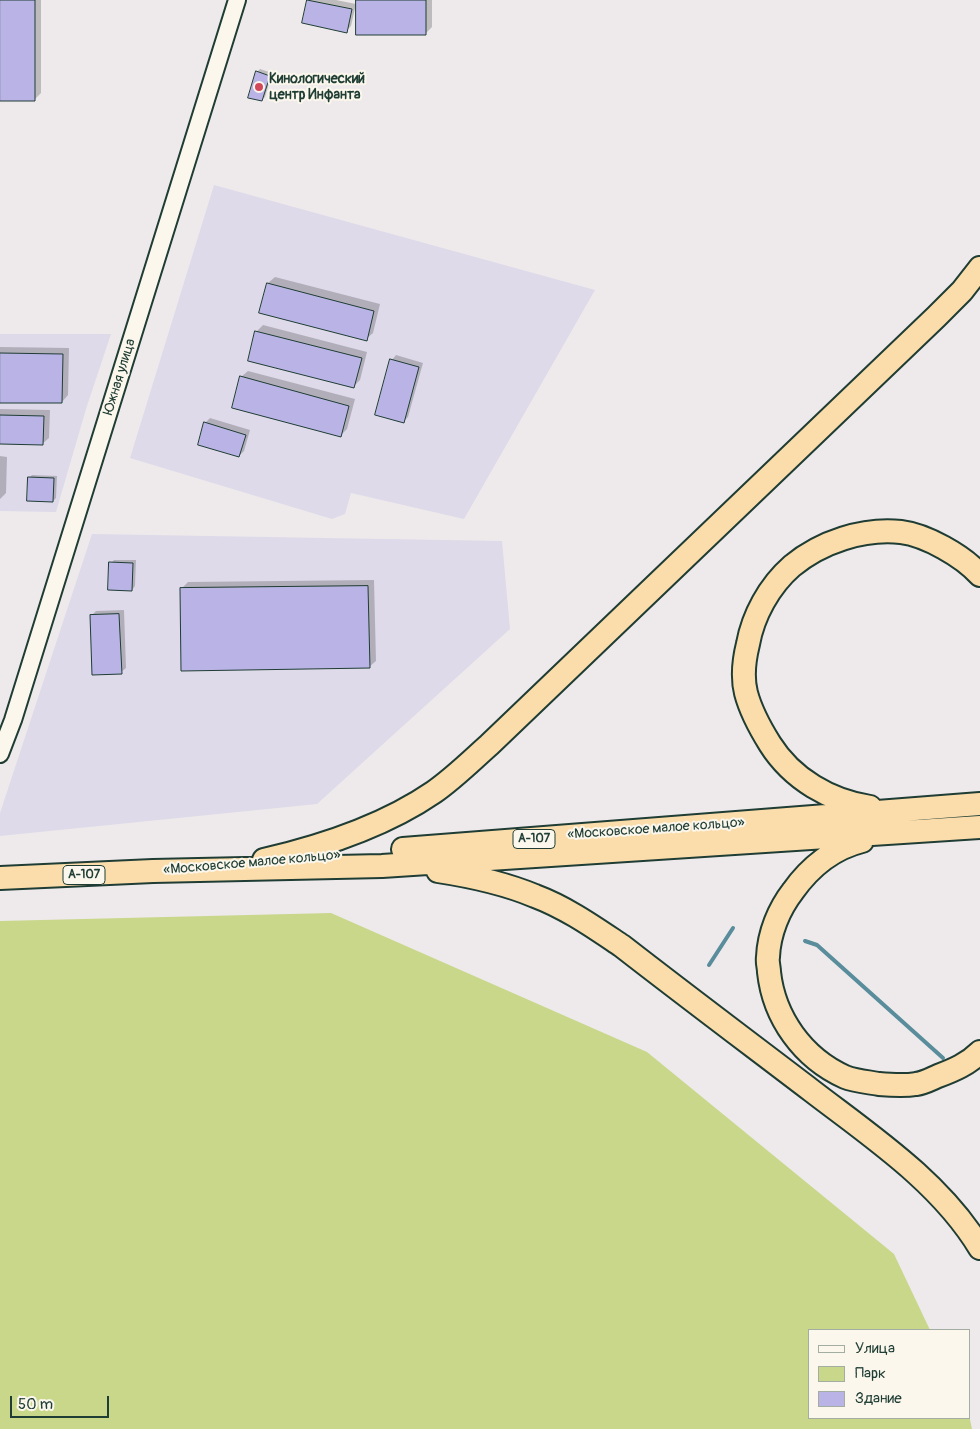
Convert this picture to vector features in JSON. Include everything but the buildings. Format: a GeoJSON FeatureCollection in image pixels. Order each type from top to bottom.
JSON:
{"type":"FeatureCollection","features":[{"type":"Feature","properties":{"kind":"highway"},"geometry":{"type":"LineString","coordinates":[[254,862],[283,856],[336,839],[374,824],[405,810],[434,792],[458,773],[490,745],[936,317],[962,291],[980,268]]}},
{"type":"Feature","properties":{"kind":"highway"},"geometry":{"type":"LineString","coordinates":[[916,809],[868,806],[823,792],[805,781],[775,753],[756,723],[746,692],[744,663],[750,631],[760,607],[774,585],[791,567],[813,551],[840,539],[870,533],[902,532],[932,541],[954,553],[980,575]]}},
{"type":"Feature","properties":{"kind":"highway","name":"«Московское малое кольцо»"},"geometry":{"type":"LineString","coordinates":[[153,872],[382,851],[978,804]]}},
{"type":"Feature","properties":{"kind":"highway","name":"«Московское малое кольцо»"},"geometry":{"type":"LineString","coordinates":[[0,878],[382,866],[979,827]]}},
{"type":"Feature","properties":{"kind":"highway"},"geometry":{"type":"LineString","coordinates":[[914,831],[850,844],[832,853],[800,880],[786,900],[771,936],[768,958],[774,997],[782,1018],[806,1051],[825,1066],[847,1077],[870,1083],[895,1086],[917,1084],[971,1061],[980,1052]]}},
{"type":"Feature","properties":{"kind":"highway"},"geometry":{"type":"LineString","coordinates":[[382,866],[472,876],[536,896],[591,925],[622,946],[892,1153],[941,1198],[965,1225],[980,1248]]}},
{"type":"Feature","properties":{"kind":"street","name":"Южная улица"},"geometry":{"type":"LineString","coordinates":[[0,754],[13,720],[237,0]]}},
{"type":"Feature","properties":{"kind":"shaded area"},"geometry":{"type":"Polygon","coordinates":[[[214,185],[595,290],[464,519],[351,493],[345,514],[332,519],[130,458],[214,185]]]}},
{"type":"Feature","properties":{"kind":"shaded area"},"geometry":{"type":"Polygon","coordinates":[[[0,334],[111,334],[86,409],[56,512],[0,511],[0,334]]]}},
{"type":"Feature","properties":{"kind":"shaded area"},"geometry":{"type":"Polygon","coordinates":[[[92,534],[502,541],[510,629],[317,804],[0,836],[0,813],[92,534]]]}},
{"type":"Feature","properties":{"kind":"green space"},"geometry":{"type":"Polygon","coordinates":[[[331,913],[647,1052],[894,1254],[930,1329],[808,1329],[808,1419],[970,1419],[972,1429],[0,1429],[0,921],[331,913]]]}},
{"type":"Feature","properties":{"kind":"waterway"},"geometry":{"type":"LineString","coordinates":[[709,965],[733,928]]}},
{"type":"Feature","properties":{"kind":"waterway"},"geometry":{"type":"LineString","coordinates":[[805,941],[817,945],[943,1058]]}},
{"type":"Feature","properties":{"kind":"place","name":"Кинологический центр Инфанта"},"geometry":{"type":"Point","coordinates":[259,87]}}]}
